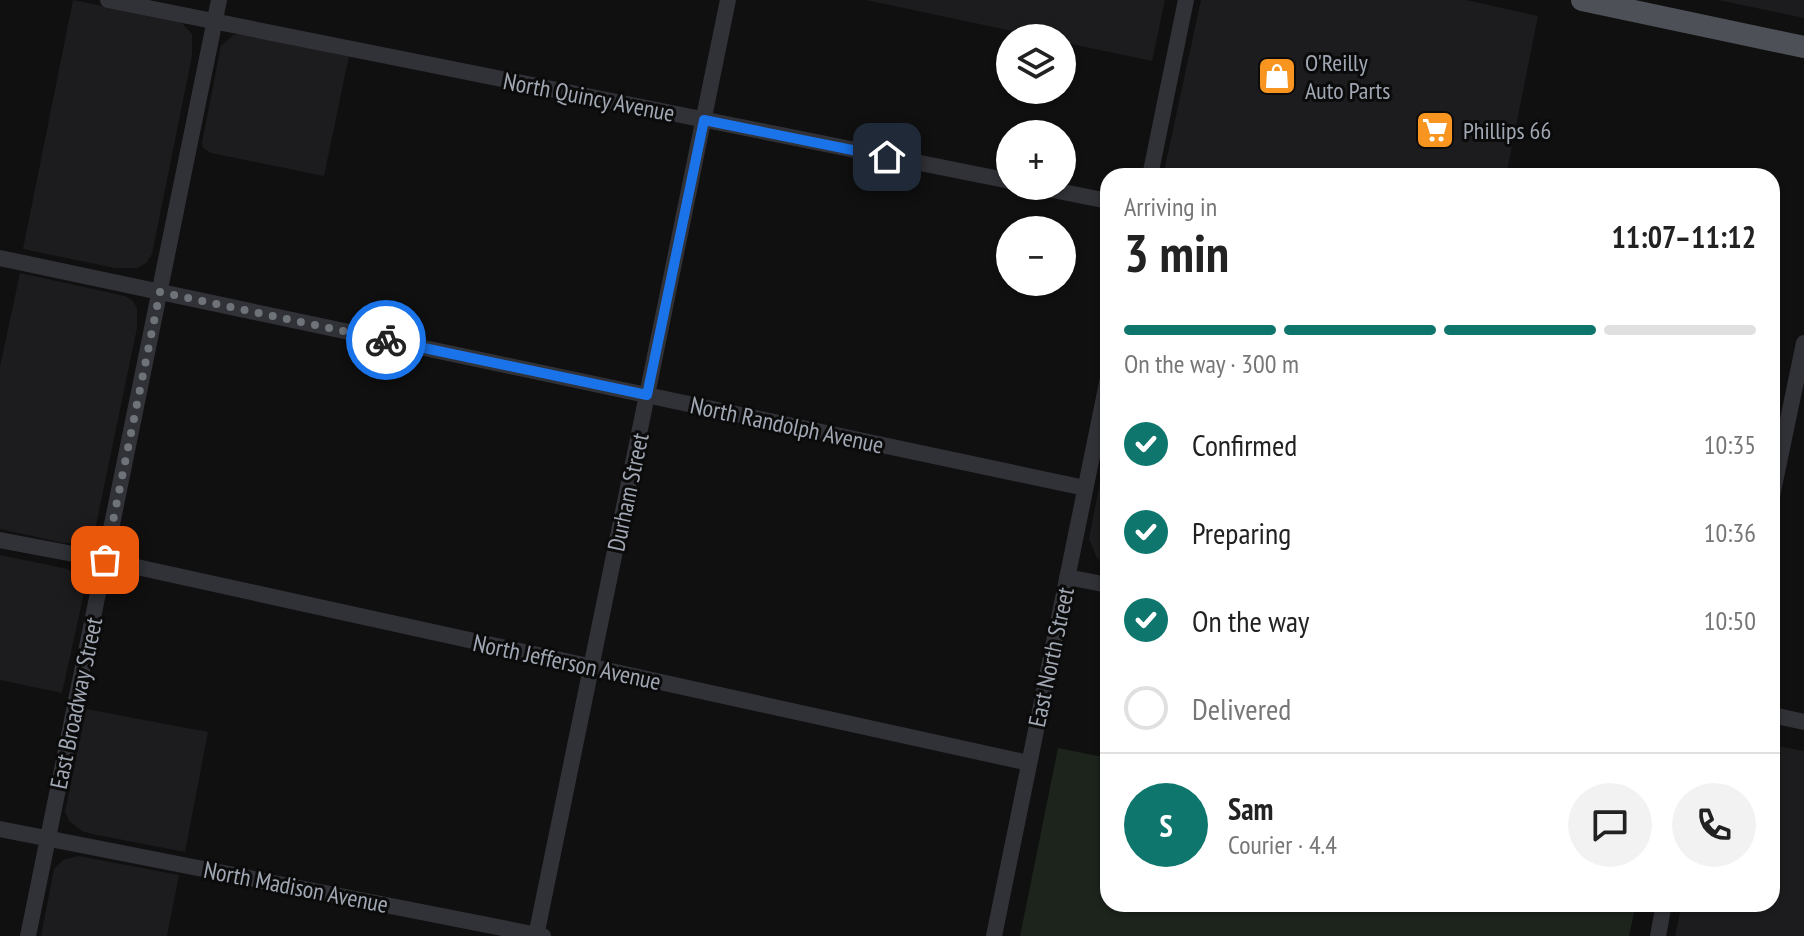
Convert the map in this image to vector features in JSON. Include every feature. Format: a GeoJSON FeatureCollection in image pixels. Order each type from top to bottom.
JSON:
{"type":"FeatureCollection","features":[{"type":"Feature","properties":{"kind":"main road"},"geometry":{"type":"LineString","coordinates":[[1582,0],[1804,47]]}},
{"type":"Feature","properties":{"kind":"street","name":"North Quincy Avenue"},"geometry":{"type":"LineString","coordinates":[[108,0],[996,178]]}},
{"type":"Feature","properties":{"kind":"street","name":"East Broadway Street"},"geometry":{"type":"LineString","coordinates":[[28,936],[219,0]]}},
{"type":"Feature","properties":{"kind":"street","name":"Durham Street"},"geometry":{"type":"LineString","coordinates":[[539,936],[728,0]]}},
{"type":"Feature","properties":{"kind":"street"},"geometry":{"type":"LineString","coordinates":[[1152,168],[1186,0]]}},
{"type":"Feature","properties":{"kind":"street"},"geometry":{"type":"LineString","coordinates":[[1076,195],[1100,199]]}},
{"type":"Feature","properties":{"kind":"street","name":"North Randolph Avenue"},"geometry":{"type":"LineString","coordinates":[[0,258],[1085,488]]}},
{"type":"Feature","properties":{"kind":"street"},"geometry":{"type":"LineString","coordinates":[[1780,458],[1804,343]]}},
{"type":"Feature","properties":{"kind":"street","name":"East North Street"},"geometry":{"type":"LineString","coordinates":[[994,936],[1100,416]]}},
{"type":"Feature","properties":{"kind":"street","name":"North Jefferson Avenue"},"geometry":{"type":"LineString","coordinates":[[0,540],[105,560],[1029,763]]}},
{"type":"Feature","properties":{"kind":"street"},"geometry":{"type":"LineString","coordinates":[[1067,577],[1100,583]]}},
{"type":"Feature","properties":{"kind":"street"},"geometry":{"type":"LineString","coordinates":[[1780,717],[1804,722]]}},
{"type":"Feature","properties":{"kind":"street","name":"North Madison Avenue"},"geometry":{"type":"LineString","coordinates":[[0,829],[539,936]]}},
{"type":"Feature","properties":{"kind":"street"},"geometry":{"type":"LineString","coordinates":[[1658,936],[1662,912]]}},
{"type":"Feature","properties":{"kind":"shaded area"},"geometry":{"type":"Polygon","coordinates":[[[73,0],[181,22],[192,34],[192,56],[152,254],[138,268],[115,268],[23,249],[73,0]]]}},
{"type":"Feature","properties":{"kind":"shaded area"},"geometry":{"type":"Polygon","coordinates":[[[866,0],[1165,0],[1152,61],[1076,45],[1076,24],[996,24],[996,28],[866,0]]]}},
{"type":"Feature","properties":{"kind":"shaded area"},"geometry":{"type":"Polygon","coordinates":[[[1201,0],[1466,0],[1538,16],[1508,168],[1165,168],[1201,0]]]}},
{"type":"Feature","properties":{"kind":"shaded area"},"geometry":{"type":"Polygon","coordinates":[[[1718,0],[1804,0],[1804,18],[1718,0]]]}},
{"type":"Feature","properties":{"kind":"shaded area"},"geometry":{"type":"Polygon","coordinates":[[[242,34],[349,56],[324,176],[211,153],[203,148],[221,46],[233,35],[242,34]]]}},
{"type":"Feature","properties":{"kind":"shaded area"},"geometry":{"type":"Polygon","coordinates":[[[20,273],[125,296],[137,308],[137,328],[95,530],[85,541],[64,543],[0,529],[0,367],[20,273]]]}},
{"type":"Feature","properties":{"kind":"shaded area"},"geometry":{"type":"Polygon","coordinates":[[[1100,482],[1100,560],[1089,539],[1100,482]]]}},
{"type":"Feature","properties":{"kind":"shaded area"},"geometry":{"type":"Polygon","coordinates":[[[0,555],[68,569],[81,582],[84,593],[62,693],[0,680],[0,555]]]}},
{"type":"Feature","properties":{"kind":"shaded area"},"geometry":{"type":"Polygon","coordinates":[[[86,709],[208,732],[185,852],[92,834],[69,821],[65,812],[86,709]]]}},
{"type":"Feature","properties":{"kind":"shaded area"},"geometry":{"type":"Polygon","coordinates":[[[1780,746],[1804,751],[1804,936],[1675,936],[1680,912],[1780,912],[1780,746]]]}},
{"type":"Feature","properties":{"kind":"shaded area"},"geometry":{"type":"Polygon","coordinates":[[[1058,748],[1100,756],[1100,912],[1634,912],[1629,936],[1020,936],[1058,748]]]}},
{"type":"Feature","properties":{"kind":"shaded area"},"geometry":{"type":"Polygon","coordinates":[[[79,856],[179,875],[167,936],[41,936],[54,869],[63,860],[79,856]]]}},
{"type":"Feature","properties":{"kind":"way so far"},"geometry":{"type":"LineString","coordinates":[[105,560],[160,292],[386,340]]}},
{"type":"Feature","properties":{"kind":"place","name":"O'Reilly Auto Parts"},"geometry":{"type":"Point","coordinates":[1277,76]}},
{"type":"Feature","properties":{"kind":"place","name":"Phillips 66"},"geometry":{"type":"Point","coordinates":[1435,130]}},
{"type":"Feature","properties":{"kind":"route"},"geometry":{"type":"LineString","coordinates":[[386,340],[647,395],[704,120],[887,157]]}}]}
